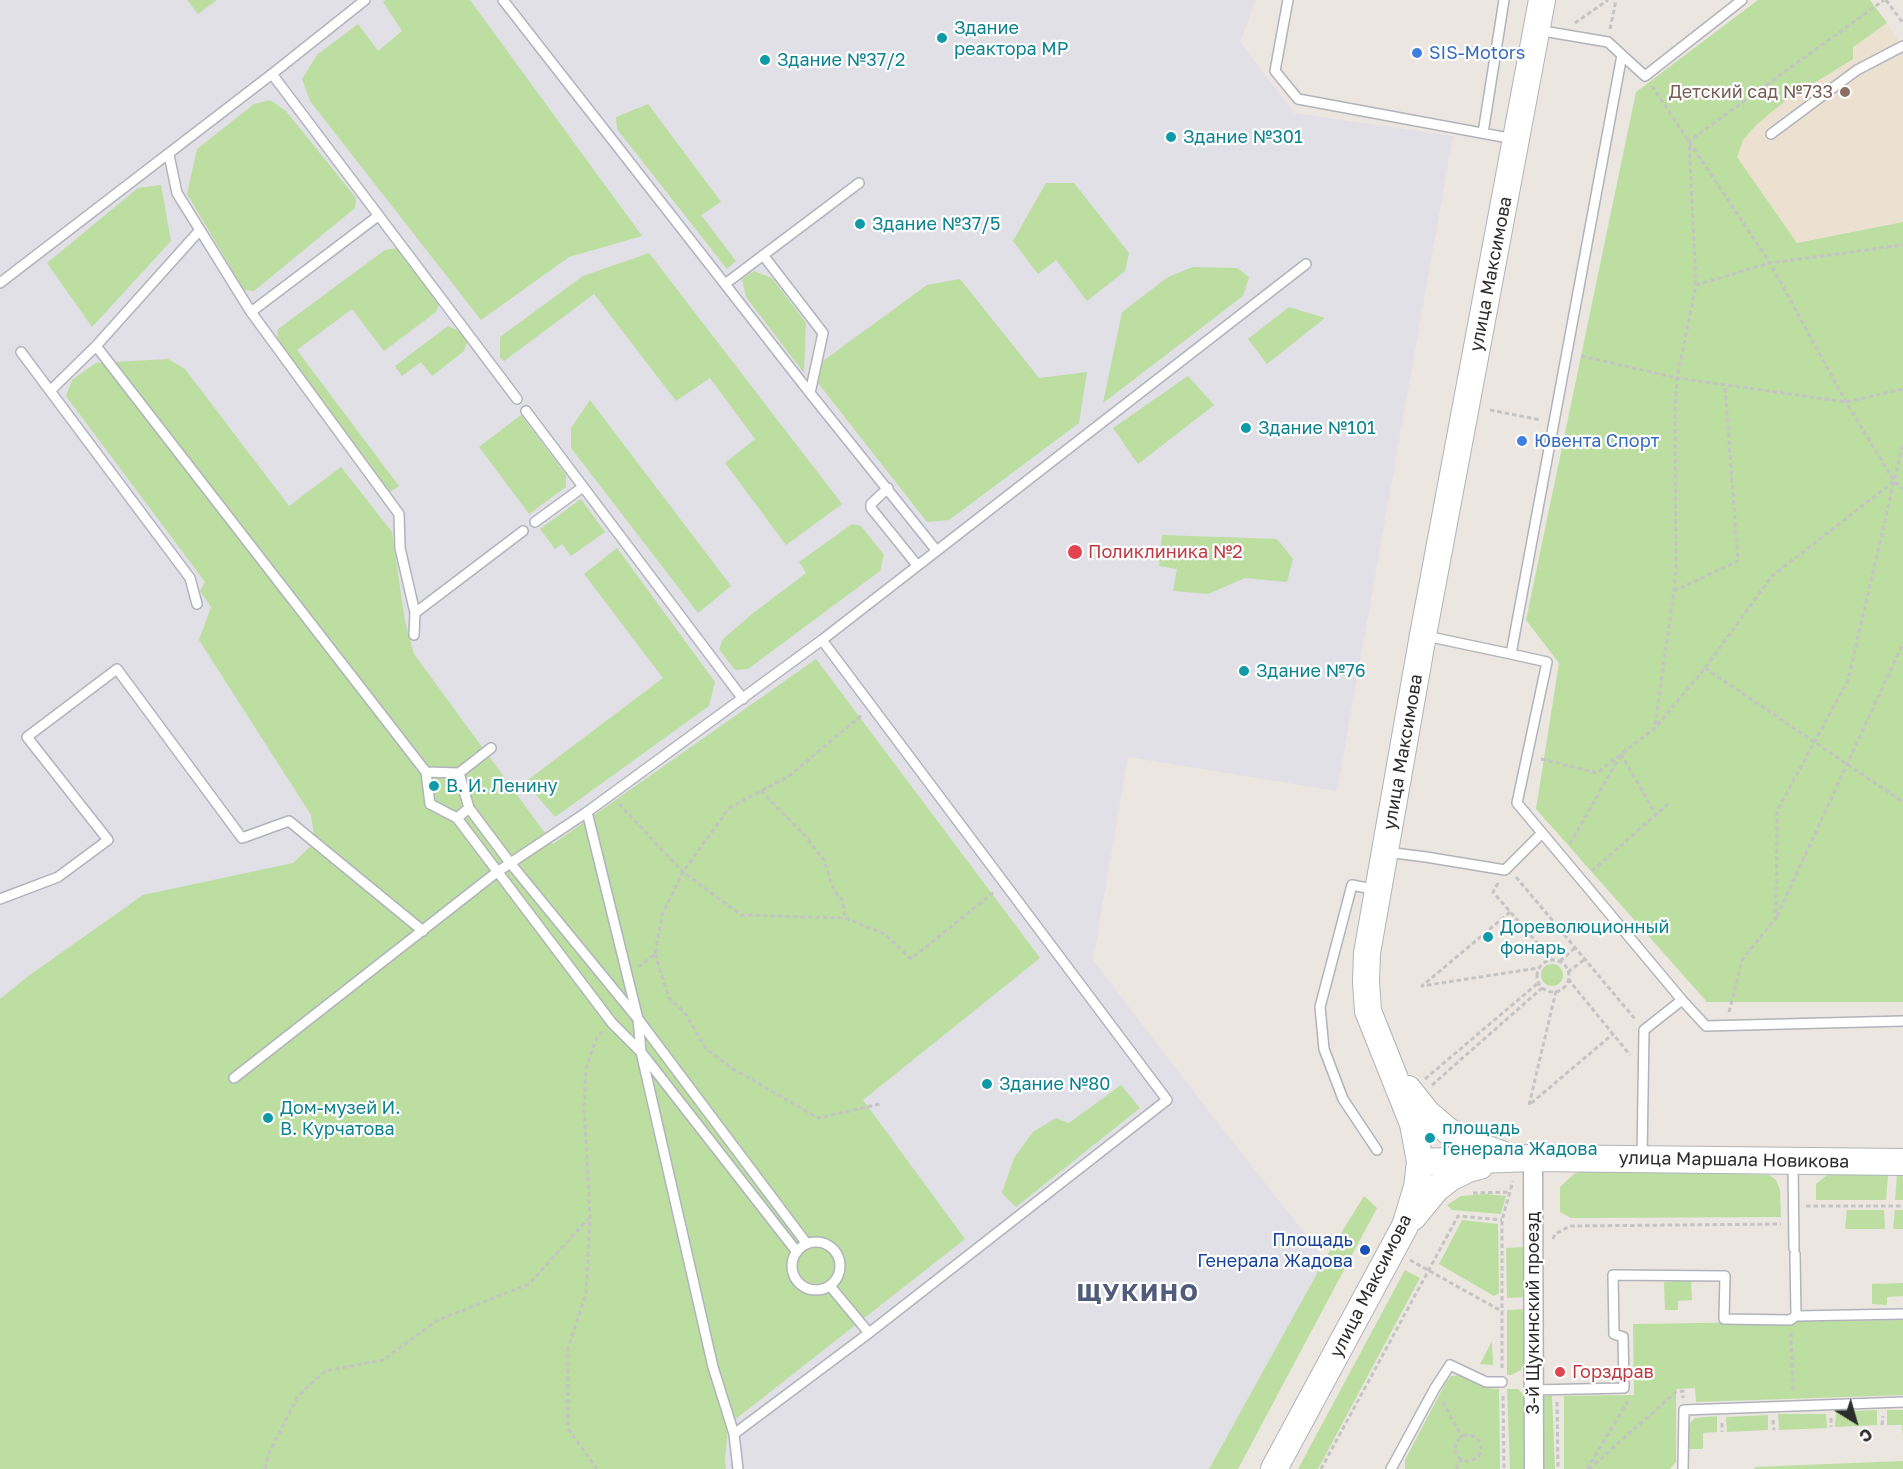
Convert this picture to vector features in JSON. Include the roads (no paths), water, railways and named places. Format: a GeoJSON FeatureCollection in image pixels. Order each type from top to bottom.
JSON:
{"type":"FeatureCollection","features":[{"type":"Feature","properties":{"kind":"street","name":"улица Максимова"},"geometry":{"type":"LineString","coordinates":[[1274,1469],[1405,1226],[1417,1187],[1420,1162],[1413,1124],[1368,1011],[1367,953],[1423,635],[1516,140],[1548,32],[1542,0]]}},
{"type":"Feature","properties":{"kind":"street"},"geometry":{"type":"LineString","coordinates":[[1393,1070],[1428,1114],[1448,1131],[1474,1144],[1523,1158]]}},
{"type":"Feature","properties":{"kind":"street"},"geometry":{"type":"LineString","coordinates":[[1405,1226],[1436,1189],[1450,1178],[1468,1169],[1523,1158]]}},
{"type":"Feature","properties":{"kind":"street","name":"улица Маршала Новикова"},"geometry":{"type":"LineString","coordinates":[[1420,1162],[1523,1158],[1903,1162]]}},
{"type":"Feature","properties":{"kind":"street","name":"3-й Щукинский проезд"},"geometry":{"type":"LineString","coordinates":[[1523,1158],[1534,1469]]}},
{"type":"Feature","properties":{"kind":"lane"},"geometry":{"type":"LineString","coordinates":[[0,284],[365,0]]}},
{"type":"Feature","properties":{"kind":"lane"},"geometry":{"type":"LineString","coordinates":[[503,0],[810,393],[936,550]]}},
{"type":"Feature","properties":{"kind":"lane"},"geometry":{"type":"LineString","coordinates":[[1288,0],[1275,71],[1298,99],[1516,140]]}},
{"type":"Feature","properties":{"kind":"lane"},"geometry":{"type":"LineString","coordinates":[[1483,133],[1504,0]]}},
{"type":"Feature","properties":{"kind":"lane"},"geometry":{"type":"LineString","coordinates":[[1548,32],[1608,42],[1645,76],[1742,0]]}},
{"type":"Feature","properties":{"kind":"lane"},"geometry":{"type":"LineString","coordinates":[[1771,134],[1857,70],[1903,46]]}},
{"type":"Feature","properties":{"kind":"lane"},"geometry":{"type":"LineString","coordinates":[[1511,654],[1622,55]]}},
{"type":"Feature","properties":{"kind":"lane"},"geometry":{"type":"LineString","coordinates":[[272,74],[517,399]]}},
{"type":"Feature","properties":{"kind":"lane"},"geometry":{"type":"LineString","coordinates":[[169,154],[177,193],[252,312],[399,514],[400,548],[415,613],[414,635]]}},
{"type":"Feature","properties":{"kind":"lane"},"geometry":{"type":"LineString","coordinates":[[725,284],[859,183]]}},
{"type":"Feature","properties":{"kind":"lane"},"geometry":{"type":"LineString","coordinates":[[252,312],[378,216]]}},
{"type":"Feature","properties":{"kind":"lane"},"geometry":{"type":"LineString","coordinates":[[51,390],[96,346],[200,230]]}},
{"type":"Feature","properties":{"kind":"lane"},"geometry":{"type":"LineString","coordinates":[[763,255],[823,333],[810,393]]}},
{"type":"Feature","properties":{"kind":"lane"},"geometry":{"type":"LineString","coordinates":[[234,1078],[497,872],[611,795],[822,640],[1306,264]]}},
{"type":"Feature","properties":{"kind":"lane"},"geometry":{"type":"LineString","coordinates":[[96,346],[426,772],[430,804],[457,818],[612,1023],[641,1052],[797,1252]]}},
{"type":"Feature","properties":{"kind":"lane"},"geometry":{"type":"LineString","coordinates":[[21,352],[190,578],[197,604]]}},
{"type":"Feature","properties":{"kind":"lane"},"geometry":{"type":"LineString","coordinates":[[526,411],[743,699]]}},
{"type":"Feature","properties":{"kind":"lane"},"geometry":{"type":"LineString","coordinates":[[535,522],[583,487]]}},
{"type":"Feature","properties":{"kind":"lane"},"geometry":{"type":"LineString","coordinates":[[888,489],[871,504],[871,508],[917,565]]}},
{"type":"Feature","properties":{"kind":"lane"},"geometry":{"type":"LineString","coordinates":[[415,613],[523,531]]}},
{"type":"Feature","properties":{"kind":"lane"},"geometry":{"type":"LineString","coordinates":[[1423,635],[1547,662],[1517,803],[1706,1026],[1903,1021]]}},
{"type":"Feature","properties":{"kind":"lane"},"geometry":{"type":"LineString","coordinates":[[734,1434],[869,1333],[1167,1100],[822,640]]}},
{"type":"Feature","properties":{"kind":"lane"},"geometry":{"type":"LineString","coordinates":[[0,899],[58,878],[108,840],[27,737],[117,669],[242,838],[289,821],[423,931]]}},
{"type":"Feature","properties":{"kind":"lane"},"geometry":{"type":"LineString","coordinates":[[426,772],[459,773],[491,748]]}},
{"type":"Feature","properties":{"kind":"lane"},"geometry":{"type":"LineString","coordinates":[[459,773],[469,808],[511,864],[638,1019],[807,1244]]}},
{"type":"Feature","properties":{"kind":"lane"},"geometry":{"type":"LineString","coordinates":[[457,818],[469,808]]}},
{"type":"Feature","properties":{"kind":"lane"},"geometry":{"type":"LineString","coordinates":[[587,812],[638,1019],[641,1052],[713,1367],[734,1434],[738,1469]]}},
{"type":"Feature","properties":{"kind":"lane"},"geometry":{"type":"LineString","coordinates":[[1386,852],[1506,868],[1542,833]]}},
{"type":"Feature","properties":{"kind":"lane"},"geometry":{"type":"LineString","coordinates":[[1377,1150],[1343,1099],[1324,1049],[1320,1007],[1352,885],[1379,890]]}},
{"type":"Feature","properties":{"kind":"lane"},"geometry":{"type":"LineString","coordinates":[[1642,1158],[1644,1030],[1682,1000]]}},
{"type":"Feature","properties":{"kind":"lane"},"geometry":{"type":"LineString","coordinates":[[1793,1161],[1795,1251],[1793,1318]]}},
{"type":"Feature","properties":{"kind":"lane"},"geometry":{"type":"LineString","coordinates":[[822,1243],[835,1251],[839,1258],[839,1274],[830,1286],[823,1289],[808,1289],[796,1280],[792,1266],[797,1252],[807,1244],[822,1243]]}},
{"type":"Feature","properties":{"kind":"lane"},"geometry":{"type":"LineString","coordinates":[[1532,1390],[1624,1388],[1623,1337],[1614,1335],[1613,1275],[1725,1276],[1724,1319],[1903,1314]]}},
{"type":"Feature","properties":{"kind":"lane"},"geometry":{"type":"LineString","coordinates":[[830,1286],[869,1333]]}},
{"type":"Feature","properties":{"kind":"lane"},"geometry":{"type":"LineString","coordinates":[[1391,1469],[1450,1365],[1486,1382],[1502,1382]]}},
{"type":"Feature","properties":{"kind":"lane"},"geometry":{"type":"LineString","coordinates":[[1683,1469],[1684,1410],[1903,1402]]}},
{"type":"Feature","properties":{"kind":"place","name":"Здание реактора МР"},"geometry":{"type":"Point","coordinates":[942,38]}},
{"type":"Feature","properties":{"kind":"place","name":"SIS-Motors"},"geometry":{"type":"Point","coordinates":[1417,53]}},
{"type":"Feature","properties":{"kind":"place","name":"Здание №37/2"},"geometry":{"type":"Point","coordinates":[765,60]}},
{"type":"Feature","properties":{"kind":"place","name":"Детский сад №733"},"geometry":{"type":"Point","coordinates":[1845,92]}},
{"type":"Feature","properties":{"kind":"place","name":"Здание №301"},"geometry":{"type":"Point","coordinates":[1171,137]}},
{"type":"Feature","properties":{"kind":"place","name":"Здание №37/5"},"geometry":{"type":"Point","coordinates":[860,224]}},
{"type":"Feature","properties":{"kind":"place","name":"Здание №101"},"geometry":{"type":"Point","coordinates":[1246,428]}},
{"type":"Feature","properties":{"kind":"place","name":"Ювента Спорт"},"geometry":{"type":"Point","coordinates":[1522,441]}},
{"type":"Feature","properties":{"kind":"place","name":"Поликлиника №2"},"geometry":{"type":"Point","coordinates":[1075,552]}},
{"type":"Feature","properties":{"kind":"place","name":"Здание №76"},"geometry":{"type":"Point","coordinates":[1244,671]}},
{"type":"Feature","properties":{"kind":"place","name":"В. И. Ленину"},"geometry":{"type":"Point","coordinates":[434,786]}},
{"type":"Feature","properties":{"kind":"place","name":"Дореволюционный фонарь"},"geometry":{"type":"Point","coordinates":[1488,937]}},
{"type":"Feature","properties":{"kind":"place","name":"Здание №80"},"geometry":{"type":"Point","coordinates":[987,1084]}},
{"type":"Feature","properties":{"kind":"place","name":"Дом-музей И. В. Курчатова"},"geometry":{"type":"Point","coordinates":[268,1118]}},
{"type":"Feature","properties":{"kind":"place","name":"площадь Генерала Жадова"},"geometry":{"type":"Point","coordinates":[1430,1138]}},
{"type":"Feature","properties":{"kind":"place","name":"Площадь Генерала Жадова"},"geometry":{"type":"Point","coordinates":[1365,1250]}},
{"type":"Feature","properties":{"kind":"place","name":"Горздрав"},"geometry":{"type":"Point","coordinates":[1560,1372]}},
{"type":"Feature","properties":{"kind":"district","name":"ЩУКИНО"},"geometry":{"type":"Point","coordinates":[1138,1293]}}]}
